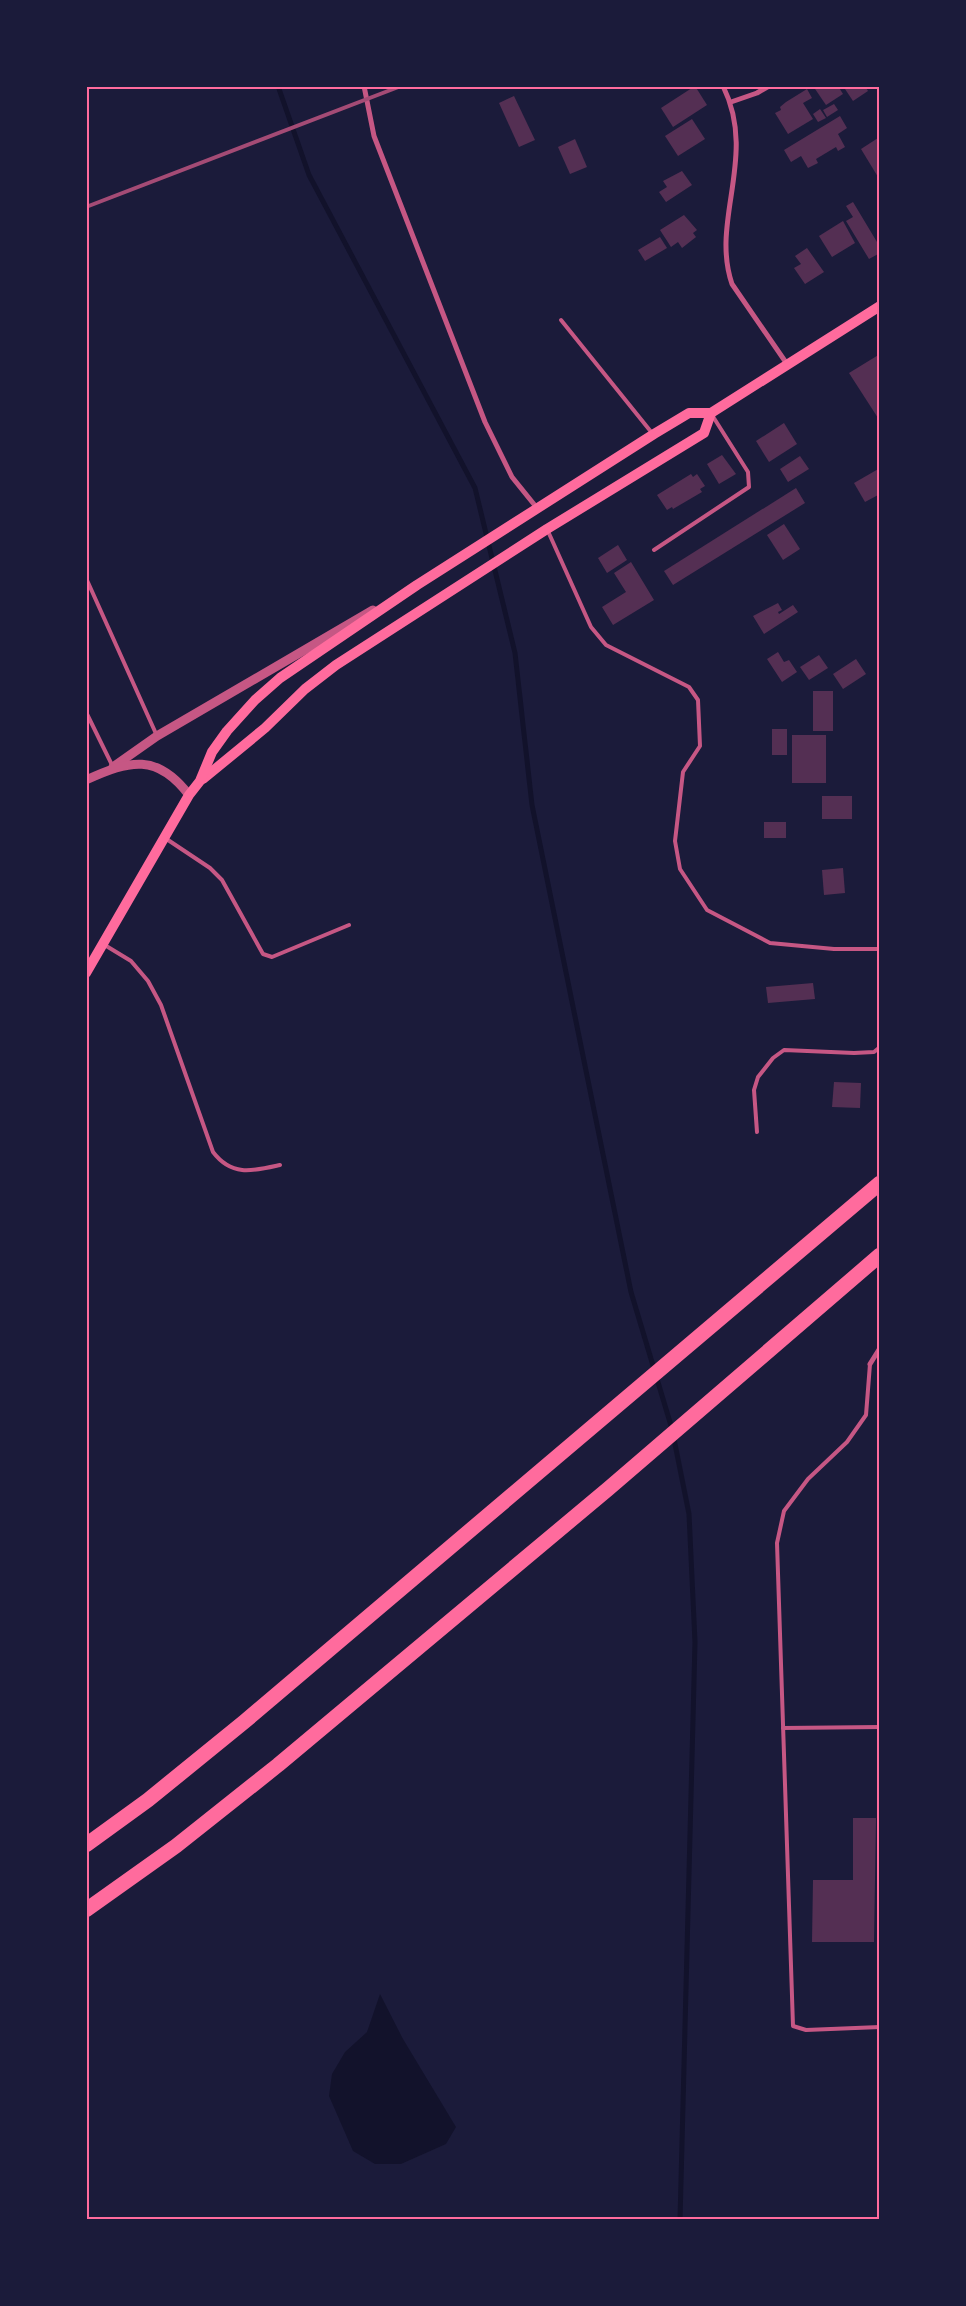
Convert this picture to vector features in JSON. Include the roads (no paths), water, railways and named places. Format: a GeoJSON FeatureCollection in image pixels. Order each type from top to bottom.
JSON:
{"type":"FeatureCollection","features":[{"type":"Feature","properties":{"kind":"highway"},"geometry":{"type":"LineString","coordinates":[[86,1845],[148,1800],[244,1722],[880,1183]]}},
{"type":"Feature","properties":{"kind":"highway"},"geometry":{"type":"LineString","coordinates":[[86,1910],[176,1846],[278,1766],[608,1488],[880,1255]]}},
{"type":"Feature","properties":{"kind":"main road"},"geometry":{"type":"LineString","coordinates":[[200,781],[217,745],[244,712],[262,694],[295,668],[417,585],[689,412],[711,413],[880,306]]}},
{"type":"Feature","properties":{"kind":"main road"},"geometry":{"type":"LineString","coordinates":[[86,973],[189,795],[200,781],[265,728],[305,689],[336,665],[531,539],[704,433],[711,413]]}},
{"type":"Feature","properties":{"kind":"street"},"geometry":{"type":"LineString","coordinates":[[364,86],[374,136],[485,422],[512,477],[537,509]]}},
{"type":"Feature","properties":{"kind":"street"},"geometry":{"type":"LineString","coordinates":[[723,86],[731,102],[736,126],[737,161],[729,219],[726,258],[728,271],[732,284],[787,364]]}},
{"type":"Feature","properties":{"kind":"street"},"geometry":{"type":"LineString","coordinates":[[731,102],[757,93],[769,86]]}},
{"type":"Feature","properties":{"kind":"street"},"geometry":{"type":"LineString","coordinates":[[113,768],[157,736],[417,585]]}},
{"type":"Feature","properties":{"kind":"street"},"geometry":{"type":"LineString","coordinates":[[86,780],[113,768],[136,763],[160,768],[174,777],[189,795]]}},
{"type":"Feature","properties":{"kind":"street"},"geometry":{"type":"LineString","coordinates":[[870,1364],[880,1348]]}},
{"type":"Feature","properties":{"kind":"lane"},"geometry":{"type":"LineString","coordinates":[[561,320],[654,434]]}},
{"type":"Feature","properties":{"kind":"lane"},"geometry":{"type":"LineString","coordinates":[[654,550],[749,487],[748,472],[711,413]]}},
{"type":"Feature","properties":{"kind":"lane"},"geometry":{"type":"LineString","coordinates":[[547,529],[591,627],[606,645],[689,686],[698,700],[700,746],[683,772],[675,841],[680,870],[707,910],[770,943],[834,949],[880,949]]}},
{"type":"Feature","properties":{"kind":"lane"},"geometry":{"type":"LineString","coordinates":[[86,578],[157,736]]}},
{"type":"Feature","properties":{"kind":"lane"},"geometry":{"type":"LineString","coordinates":[[86,712],[113,768]]}},
{"type":"Feature","properties":{"kind":"lane"},"geometry":{"type":"LineString","coordinates":[[165,838],[210,868],[222,880],[263,954],[272,957],[349,925]]}},
{"type":"Feature","properties":{"kind":"lane"},"geometry":{"type":"LineString","coordinates":[[103,944],[132,962],[148,981],[161,1005],[213,1152],[221,1162],[238,1170],[255,1171],[280,1165]]}},
{"type":"Feature","properties":{"kind":"lane"},"geometry":{"type":"LineString","coordinates":[[757,1132],[754,1090],[758,1077],[773,1058],[784,1050],[854,1053],[874,1052],[880,1047]]}},
{"type":"Feature","properties":{"kind":"lane"},"geometry":{"type":"LineString","coordinates":[[870,1364],[866,1415],[847,1442],[808,1479],[784,1511],[777,1543],[793,2026],[806,2030],[880,2027]]}},
{"type":"Feature","properties":{"kind":"lane"},"geometry":{"type":"LineString","coordinates":[[783,1728],[880,1727]]}},
{"type":"Feature","properties":{"kind":"waterway"},"geometry":{"type":"LineString","coordinates":[[278,86],[309,175],[475,488],[515,653],[532,805],[631,1292],[672,1429],[689,1514],[695,1642],[680,2220]]}},
{"type":"Feature","properties":{"kind":"railway"},"geometry":{"type":"LineString","coordinates":[[86,207],[401,86]]}}]}
